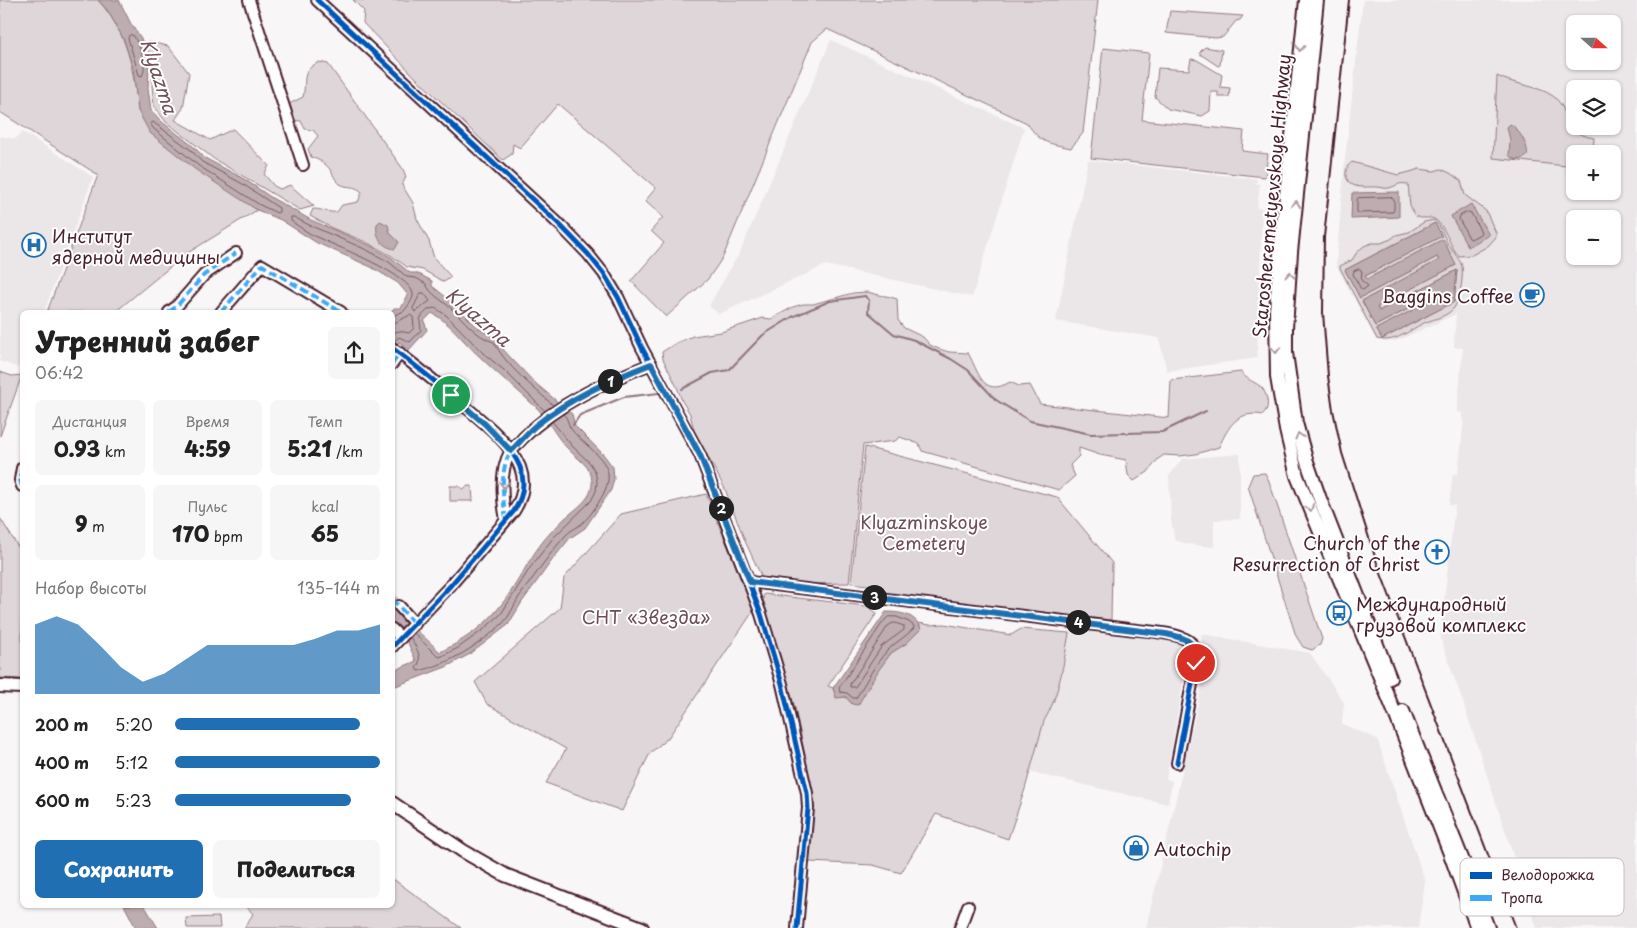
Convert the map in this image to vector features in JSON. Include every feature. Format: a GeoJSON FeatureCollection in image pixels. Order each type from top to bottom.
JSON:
{"type":"FeatureCollection","features":[{"type":"Feature","properties":{"kind":"main road","name":"Starosheremetyevskoye Highway"},"geometry":{"type":"LineString","coordinates":[[1306,0],[1276,310],[1277,377],[1286,430],[1297,476],[1396,716],[1460,881]]}},
{"type":"Feature","properties":{"kind":"main road","name":"Starosheremetyevskoye Highway"},"geometry":{"type":"LineString","coordinates":[[1317,0],[1291,252],[1286,328],[1286,353],[1296,423],[1320,499],[1462,858]]}},
{"type":"Feature","properties":{"kind":"main road"},"geometry":{"type":"LineString","coordinates":[[0,686],[20,687]]}},
{"type":"Feature","properties":{"kind":"main road"},"geometry":{"type":"LineString","coordinates":[[395,804],[463,851],[505,875],[642,928]]}},
{"type":"Feature","properties":{"kind":"main road","name":"Starosheremetyevskoye Highway"},"geometry":{"type":"LineString","coordinates":[[1473,916],[1477,928]]}},
{"type":"Feature","properties":{"kind":"main road","name":"Starosheremetyevskoye Highway"},"geometry":{"type":"LineString","coordinates":[[1484,916],[1488,928]]}},
{"type":"Feature","properties":{"kind":"street"},"geometry":{"type":"LineString","coordinates":[[249,0],[303,165]]}},
{"type":"Feature","properties":{"kind":"street"},"geometry":{"type":"LineString","coordinates":[[317,0],[560,225],[588,254],[604,274],[618,298],[700,455],[750,582],[782,684],[807,793],[808,808],[797,928]]}},
{"type":"Feature","properties":{"kind":"street"},"geometry":{"type":"LineString","coordinates":[[176,310],[204,275],[236,253]]}},
{"type":"Feature","properties":{"kind":"street"},"geometry":{"type":"LineString","coordinates":[[223,310],[262,265],[337,310]]}},
{"type":"Feature","properties":{"kind":"street"},"geometry":{"type":"LineString","coordinates":[[395,644],[450,586],[506,520],[520,501],[523,485],[520,467],[511,451],[485,424],[396,350]]}},
{"type":"Feature","properties":{"kind":"street"},"geometry":{"type":"LineString","coordinates":[[506,520],[503,486],[505,466],[511,451],[535,427],[578,397],[603,384],[651,364]]}},
{"type":"Feature","properties":{"kind":"street"},"geometry":{"type":"LineString","coordinates":[[750,582],[1178,636],[1194,645],[1196,663],[1176,763]]}},
{"type":"Feature","properties":{"kind":"street"},"geometry":{"type":"LineString","coordinates":[[399,606],[414,624]]}},
{"type":"Feature","properties":{"kind":"street"},"geometry":{"type":"LineString","coordinates":[[395,632],[401,638]]}},
{"type":"Feature","properties":{"kind":"street"},"geometry":{"type":"LineString","coordinates":[[960,928],[968,906]]}},
{"type":"Feature","properties":{"kind":"shaded area"},"geometry":{"type":"Polygon","coordinates":[[[1363,0],[1637,0],[1637,928],[1537,928],[1533,916],[1624,916],[1624,858],[1514,858],[1441,640],[1455,505],[1449,505],[1453,474],[1458,474],[1464,419],[1462,419],[1462,413],[1457,412],[1463,348],[1454,347],[1456,314],[1399,340],[1387,342],[1376,340],[1336,265],[1345,159],[1363,0]]]}},
{"type":"Feature","properties":{"kind":"shaded area"},"geometry":{"type":"Polygon","coordinates":[[[831,40],[1024,128],[972,297],[826,265],[719,314],[709,306],[741,250],[831,40]]]}},
{"type":"Feature","properties":{"kind":"shaded area","name":"Институт ядерной медицины"},"geometry":{"type":"Polygon","coordinates":[[[23,132],[93,177],[45,310],[20,310],[20,368],[0,361],[0,136],[15,139],[23,132]]]}},
{"type":"Feature","properties":{"kind":"shaded area"},"geometry":{"type":"Polygon","coordinates":[[[1088,160],[1257,179],[1256,184],[1260,184],[1257,208],[1262,208],[1257,358],[1167,371],[1159,338],[1056,321],[1088,160]]]}},
{"type":"Feature","properties":{"kind":"shaded area"},"geometry":{"type":"Polygon","coordinates":[[[1240,454],[1240,519],[1214,520],[1214,547],[1187,544],[1175,540],[1171,520],[1169,476],[1182,459],[1240,454]]]}},
{"type":"Feature","properties":{"kind":"shaded area"},"geometry":{"type":"Polygon","coordinates":[[[1069,627],[1182,641],[1189,647],[1166,779],[1172,781],[1168,804],[1029,772],[1044,721],[1049,713],[1064,665],[1069,627]]]}},
{"type":"Feature","properties":{"kind":"shaded area"},"geometry":{"type":"Polygon","coordinates":[[[1201,634],[1310,653],[1344,702],[1342,724],[1377,739],[1425,881],[1418,928],[1146,928],[1206,669],[1201,634]]]}},
{"type":"Feature","properties":{"kind":"green space"},"geometry":{"type":"Polygon","coordinates":[[[0,0],[98,0],[117,26],[128,52],[138,111],[229,190],[257,210],[186,254],[117,310],[48,310],[98,175],[0,112],[0,0]]]}},
{"type":"Feature","properties":{"kind":"green space"},"geometry":{"type":"Polygon","coordinates":[[[353,0],[1098,0],[1083,133],[1071,148],[1046,142],[1027,123],[827,29],[812,42],[723,257],[708,279],[666,317],[631,281],[664,243],[651,231],[663,217],[645,201],[656,188],[558,104],[520,148],[513,144],[512,154],[503,160],[416,78],[363,23],[364,11],[353,0]]]}},
{"type":"Feature","properties":{"kind":"green space"},"geometry":{"type":"Polygon","coordinates":[[[1170,11],[1243,16],[1240,20],[1236,21],[1223,37],[1216,38],[1166,33],[1170,11]]]}},
{"type":"Feature","properties":{"kind":"green space"},"geometry":{"type":"Polygon","coordinates":[[[149,42],[168,46],[189,73],[183,108],[175,120],[210,140],[233,129],[269,166],[264,174],[274,186],[280,189],[290,185],[314,206],[300,210],[214,159],[166,122],[154,106],[152,86],[153,64],[145,43],[149,42]]]}},
{"type":"Feature","properties":{"kind":"green space"},"geometry":{"type":"Polygon","coordinates":[[[1205,47],[1222,50],[1220,65],[1218,66],[1200,54],[1205,47]]]}},
{"type":"Feature","properties":{"kind":"green space"},"geometry":{"type":"Polygon","coordinates":[[[1103,48],[1149,53],[1142,120],[1244,131],[1242,151],[1268,154],[1265,177],[1091,158],[1103,48]]]}},
{"type":"Feature","properties":{"kind":"green space"},"geometry":{"type":"Polygon","coordinates":[[[1191,59],[1197,60],[1222,75],[1220,87],[1230,88],[1229,97],[1218,97],[1218,92],[1211,92],[1210,111],[1202,116],[1168,109],[1155,97],[1158,68],[1189,70],[1191,59]]]}},
{"type":"Feature","properties":{"kind":"green space"},"geometry":{"type":"Polygon","coordinates":[[[319,62],[328,64],[403,169],[406,177],[402,185],[413,203],[417,219],[429,241],[434,258],[451,277],[444,282],[423,270],[407,267],[392,256],[366,242],[332,228],[310,216],[313,209],[337,212],[342,205],[358,202],[362,192],[356,188],[340,184],[327,166],[311,157],[308,149],[318,136],[313,130],[305,129],[301,121],[293,120],[288,113],[289,104],[303,97],[307,72],[319,62]]]}},
{"type":"Feature","properties":{"kind":"green space"},"geometry":{"type":"Polygon","coordinates":[[[1497,76],[1547,92],[1560,103],[1563,109],[1566,116],[1566,135],[1582,135],[1594,138],[1594,145],[1566,145],[1566,166],[1493,158],[1497,76]]]}},
{"type":"Feature","properties":{"kind":"green space"},"geometry":{"type":"Polygon","coordinates":[[[1352,162],[1398,175],[1419,169],[1434,171],[1441,169],[1450,173],[1461,181],[1465,195],[1486,211],[1496,237],[1488,246],[1472,255],[1459,256],[1444,230],[1435,219],[1418,217],[1414,214],[1410,206],[1408,185],[1401,184],[1388,188],[1355,186],[1348,181],[1346,176],[1347,168],[1352,162]]]}},
{"type":"Feature","properties":{"kind":"green space"},"geometry":{"type":"Polygon","coordinates":[[[1434,220],[1437,223],[1449,246],[1461,263],[1462,279],[1456,304],[1447,314],[1424,323],[1400,336],[1389,340],[1377,339],[1340,266],[1352,260],[1364,246],[1372,243],[1381,243],[1396,235],[1409,232],[1424,222],[1434,220]],[[1435,223],[1345,270],[1360,298],[1437,257],[1439,261],[1362,301],[1375,326],[1439,293],[1440,296],[1377,329],[1382,339],[1454,302],[1457,270],[1379,311],[1377,306],[1456,265],[1443,240],[1367,279],[1365,276],[1441,236],[1435,223]]]}},
{"type":"Feature","properties":{"kind":"green space"},"geometry":{"type":"Polygon","coordinates":[[[868,292],[897,299],[898,320],[904,328],[923,337],[930,345],[949,352],[968,353],[979,375],[987,385],[993,387],[1001,386],[1010,382],[1019,386],[1030,385],[1040,404],[1169,418],[1171,380],[1241,372],[1263,390],[1267,399],[1267,408],[1263,415],[1246,415],[1235,422],[1226,433],[1219,447],[1196,454],[1164,455],[1158,459],[1148,472],[1134,481],[1128,475],[1126,460],[1100,455],[1079,448],[1079,456],[1070,465],[1075,476],[1059,490],[922,451],[919,444],[900,437],[895,441],[863,445],[849,583],[801,584],[763,580],[745,541],[725,489],[694,430],[690,414],[663,359],[662,352],[676,343],[693,336],[721,332],[763,318],[771,319],[793,307],[803,304],[813,304],[853,293],[868,292]]]}},
{"type":"Feature","properties":{"kind":"green space"},"geometry":{"type":"Polygon","coordinates":[[[0,372],[12,376],[20,375],[20,381],[0,436],[0,372]]]}},
{"type":"Feature","properties":{"kind":"green space","name":"Klyazminskoye Cemetery"},"geometry":{"type":"Polygon","coordinates":[[[865,447],[1057,497],[1112,563],[1111,620],[876,593],[876,586],[851,583],[865,447]]]}},
{"type":"Feature","properties":{"kind":"green space"},"geometry":{"type":"Polygon","coordinates":[[[1265,473],[1322,639],[1320,645],[1312,650],[1303,647],[1296,636],[1248,486],[1253,474],[1265,473]]]}},
{"type":"Feature","properties":{"kind":"green space"},"geometry":{"type":"Polygon","coordinates":[[[450,486],[458,486],[463,489],[472,486],[473,501],[450,501],[450,486]]]}},
{"type":"Feature","properties":{"kind":"green space","name":"СНТ «Звезда»"},"geometry":{"type":"Polygon","coordinates":[[[706,494],[754,610],[668,738],[650,753],[622,811],[546,783],[566,749],[487,704],[475,682],[560,608],[564,578],[621,514],[706,494]]]}},
{"type":"Feature","properties":{"kind":"green space"},"geometry":{"type":"Polygon","coordinates":[[[0,518],[20,550],[20,679],[0,678],[0,518]]]}},
{"type":"Feature","properties":{"kind":"green space"},"geometry":{"type":"Polygon","coordinates":[[[764,594],[866,606],[877,613],[828,686],[833,688],[836,697],[846,697],[852,704],[891,653],[907,643],[921,629],[919,623],[930,625],[944,624],[1011,635],[1021,629],[1069,633],[1054,701],[1044,721],[1025,789],[1008,839],[936,814],[901,873],[873,865],[809,862],[807,857],[813,808],[811,784],[795,708],[763,599],[764,594]]]}},
{"type":"Feature","properties":{"kind":"green space"},"geometry":{"type":"Polygon","coordinates":[[[395,880],[461,928],[244,928],[253,914],[248,908],[395,908],[395,880]]]}},
{"type":"Feature","properties":{"kind":"green space"},"geometry":{"type":"Polygon","coordinates":[[[219,917],[220,928],[187,928],[186,918],[219,917]]]}},
{"type":"Feature","properties":{"kind":"water"},"geometry":{"type":"Polygon","coordinates":[[[98,0],[119,0],[131,24],[141,38],[149,64],[148,88],[151,110],[161,121],[205,158],[244,179],[272,198],[311,220],[369,245],[392,258],[410,273],[417,273],[432,281],[432,286],[451,301],[475,325],[485,333],[497,337],[501,347],[534,382],[572,414],[575,426],[603,454],[613,467],[614,479],[611,490],[585,528],[570,538],[553,559],[508,625],[470,654],[446,667],[395,686],[395,670],[416,661],[408,643],[395,625],[395,609],[440,652],[471,634],[491,617],[504,601],[543,541],[586,500],[592,486],[589,471],[564,444],[538,409],[473,351],[439,317],[432,313],[424,321],[427,330],[409,350],[399,342],[395,347],[395,310],[392,310],[394,308],[401,308],[408,295],[398,283],[371,267],[317,243],[281,220],[257,210],[196,170],[150,133],[138,111],[133,68],[124,40],[108,11],[98,0]]]}},
{"type":"Feature","properties":{"kind":"water"},"geometry":{"type":"Polygon","coordinates":[[[1510,124],[1520,133],[1527,148],[1527,156],[1522,159],[1517,160],[1509,155],[1510,140],[1507,127],[1510,124]]]}},
{"type":"Feature","properties":{"kind":"water"},"geometry":{"type":"Polygon","coordinates":[[[1399,192],[1399,217],[1351,219],[1352,193],[1399,192]]]}},
{"type":"Feature","properties":{"kind":"water"},"geometry":{"type":"Polygon","coordinates":[[[1471,204],[1489,235],[1468,247],[1451,216],[1471,204]]]}},
{"type":"Feature","properties":{"kind":"water"},"geometry":{"type":"Polygon","coordinates":[[[380,221],[388,225],[390,233],[399,242],[395,249],[386,246],[380,241],[377,233],[377,224],[380,221]]]}},
{"type":"Feature","properties":{"kind":"water"},"geometry":{"type":"Polygon","coordinates":[[[1435,223],[1442,236],[1365,276],[1367,279],[1443,239],[1456,265],[1377,307],[1379,311],[1457,270],[1454,302],[1382,339],[1376,329],[1440,296],[1439,293],[1375,326],[1362,301],[1439,260],[1437,257],[1360,298],[1345,270],[1435,223]]]}},
{"type":"Feature","properties":{"kind":"water"},"geometry":{"type":"Polygon","coordinates":[[[886,612],[901,613],[911,617],[919,624],[921,629],[907,643],[891,653],[858,705],[852,704],[846,697],[836,698],[833,688],[886,612]]]}},
{"type":"Feature","properties":{"kind":"water"},"geometry":{"type":"Polygon","coordinates":[[[126,908],[146,908],[158,928],[136,928],[126,908]]]}},
{"type":"Feature","properties":{"kind":"waterway"},"geometry":{"type":"LineString","coordinates":[[682,389],[712,373],[729,370],[763,335],[792,317],[830,301],[865,296],[869,300],[868,312],[894,334],[914,340],[951,359],[968,370],[996,400],[1030,421],[1091,434],[1162,432],[1206,411]]}},
{"type":"Feature","properties":{"kind":"waterway"},"geometry":{"type":"LineString","coordinates":[[573,425],[580,415],[624,397],[659,393]]}},
{"type":"Feature","properties":{"kind":"tunnel"},"geometry":{"type":"LineString","coordinates":[[395,602],[399,606]]}},
{"type":"Feature","properties":{"kind":"railway"},"geometry":{"type":"LineString","coordinates":[[1349,0],[1324,237],[1323,313],[1333,410],[1342,453],[1377,563],[1489,858]]}},
{"type":"Feature","properties":{"kind":"railway"},"geometry":{"type":"LineString","coordinates":[[1511,916],[1516,928]]}},
{"type":"Feature","properties":{"kind":"marked path"},"geometry":{"type":"LineString","coordinates":[[172,310],[204,275],[236,253]]}},
{"type":"Feature","properties":{"kind":"marked path"},"geometry":{"type":"LineString","coordinates":[[223,310],[262,265],[338,310]]}},
{"type":"Feature","properties":{"kind":"marked path"},"geometry":{"type":"LineString","coordinates":[[395,360],[400,353]]}},
{"type":"Feature","properties":{"kind":"marked path"},"geometry":{"type":"LineString","coordinates":[[506,520],[503,475],[507,458],[511,451],[532,429],[578,397]]}},
{"type":"Feature","properties":{"kind":"marked path"},"geometry":{"type":"LineString","coordinates":[[395,602],[415,624]]}},
{"type":"Feature","properties":{"kind":"cycle path"},"geometry":{"type":"LineString","coordinates":[[317,0],[560,225],[588,254],[604,274],[618,297],[642,348],[700,455],[761,614],[782,684],[807,793],[808,808],[797,928]]}},
{"type":"Feature","properties":{"kind":"cycle path"},"geometry":{"type":"LineString","coordinates":[[395,350],[483,421],[500,438],[515,457],[523,479],[520,500],[514,511],[450,586],[395,644]]}},
{"type":"Feature","properties":{"kind":"cycle path"},"geometry":{"type":"LineString","coordinates":[[750,582],[1152,631],[1180,637],[1194,646],[1196,663],[1177,763]]}},
{"type":"Feature","properties":{"kind":"place","name":"Институт ядерной медицины"},"geometry":{"type":"Point","coordinates":[34,245]}},
{"type":"Feature","properties":{"kind":"place","name":"Baggins Coffee"},"geometry":{"type":"Point","coordinates":[1532,295]}},
{"type":"Feature","properties":{"kind":"place","name":"Church of the Resurrection of Christ"},"geometry":{"type":"Point","coordinates":[1437,552]}},
{"type":"Feature","properties":{"kind":"place","name":"Международный грузовой комплекс"},"geometry":{"type":"Point","coordinates":[1339,613]}},
{"type":"Feature","properties":{"kind":"place","name":"Autochip"},"geometry":{"type":"Point","coordinates":[1136,848]}},
{"type":"Feature","properties":{"kind":"route"},"geometry":{"type":"LineString","coordinates":[[451,395],[485,424],[511,451],[535,427],[578,397],[603,384],[651,364],[700,455],[750,582],[1178,636],[1194,645],[1196,663]]}},
{"type":"Feature","properties":{"kind":"water label","name":"Klyazma"},"geometry":{"type":"Point","coordinates":[160,76]}},
{"type":"Feature","properties":{"kind":"water label","name":"Klyazma"},"geometry":{"type":"Point","coordinates":[479,316]}}]}
